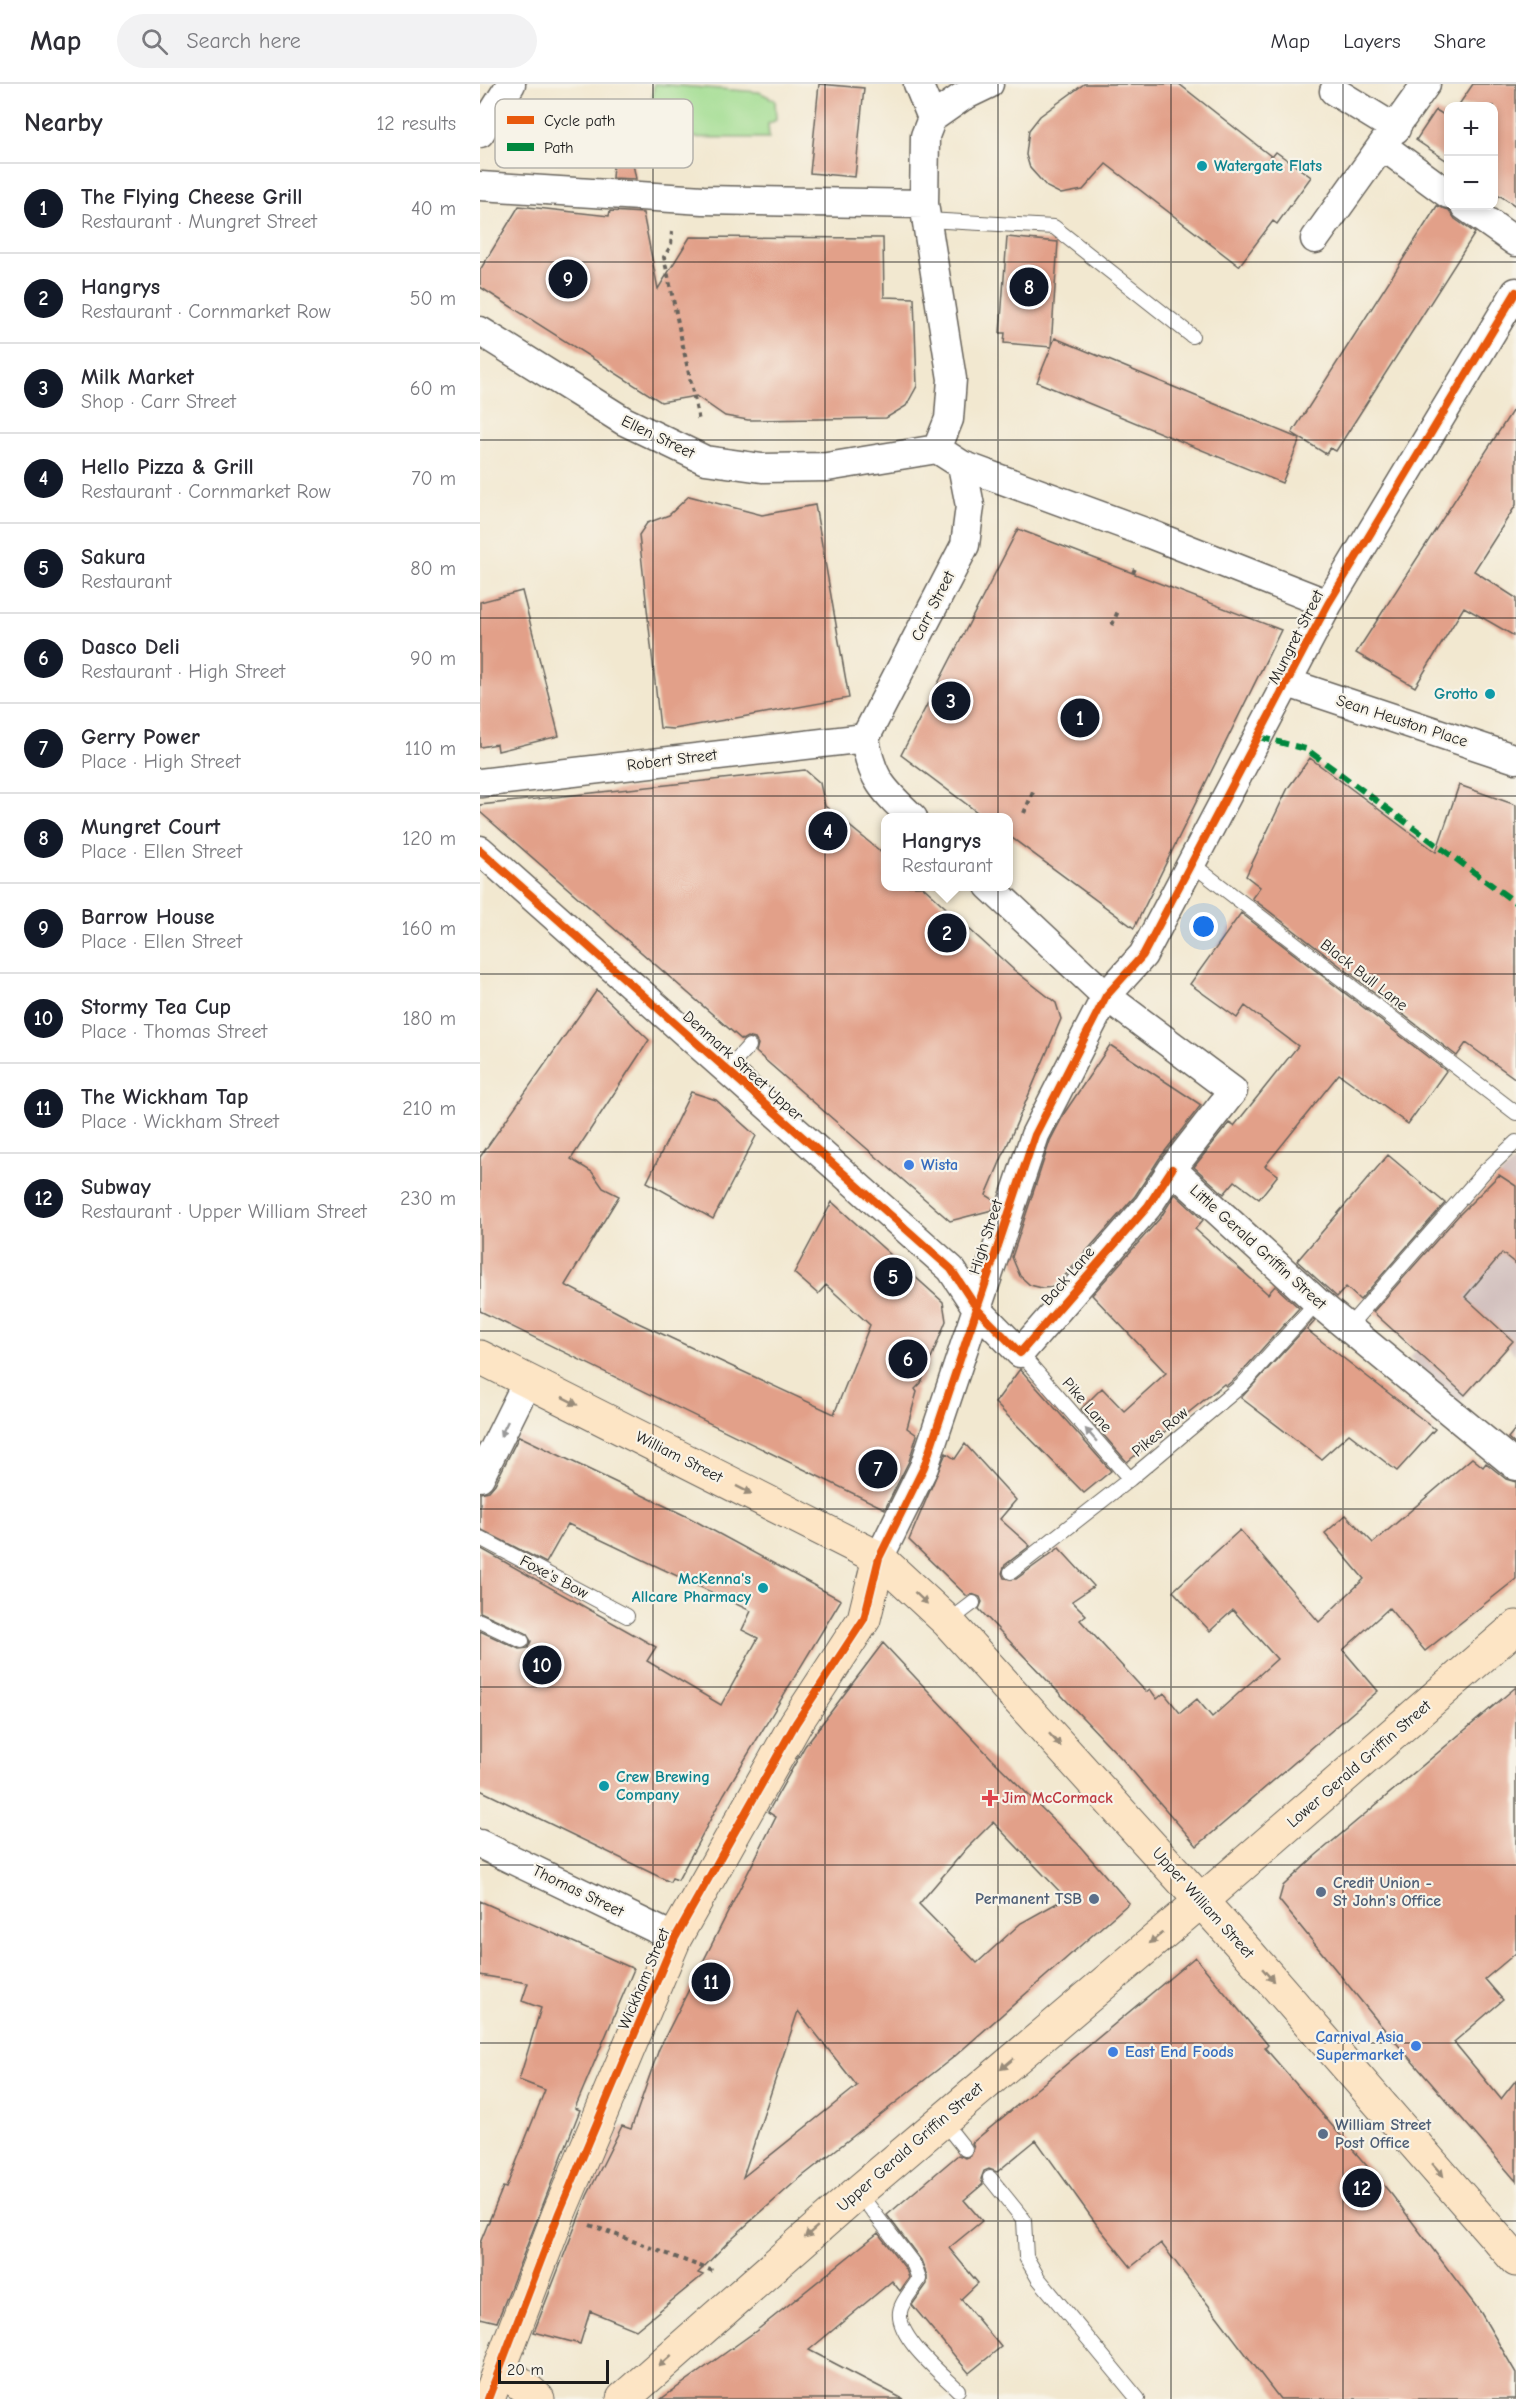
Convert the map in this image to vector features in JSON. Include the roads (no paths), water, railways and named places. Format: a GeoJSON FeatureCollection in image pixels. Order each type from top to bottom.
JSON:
{"type":"FeatureCollection","features":[{"type":"Feature","properties":{"kind":"main road","name":"William Street"},"geometry":{"type":"LineString","coordinates":[[480,1357],[879,1558]]}},
{"type":"Feature","properties":{"kind":"main road","name":"Upper William Street"},"geometry":{"type":"LineString","coordinates":[[879,1558],[961,1613],[1201,1901],[1516,2260]]}},
{"type":"Feature","properties":{"kind":"main road","name":"Wickham Street"},"geometry":{"type":"LineString","coordinates":[[488,2399],[559,2213],[675,1938],[796,1723],[864,1619],[879,1558]]}},
{"type":"Feature","properties":{"kind":"main road","name":"Lower Gerald Griffin Street"},"geometry":{"type":"LineString","coordinates":[[1201,1901],[1516,1627]]}},
{"type":"Feature","properties":{"kind":"main road","name":"Upper Gerald Griffin Street"},"geometry":{"type":"LineString","coordinates":[[623,2399],[858,2192],[1201,1901]]}},
{"type":"Feature","properties":{"kind":"main road"},"geometry":{"type":"LineString","coordinates":[[500,2367],[538,2399]]}},
{"type":"Feature","properties":{"kind":"street"},"geometry":{"type":"LineString","coordinates":[[502,99],[511,84]]}},
{"type":"Feature","properties":{"kind":"street"},"geometry":{"type":"LineString","coordinates":[[918,84],[932,118]]}},
{"type":"Feature","properties":{"kind":"street"},"geometry":{"type":"LineString","coordinates":[[989,84],[962,97],[932,118],[925,136],[926,212],[952,379],[949,419],[936,449],[962,465],[1150,534],[1328,604]]}},
{"type":"Feature","properties":{"kind":"street"},"geometry":{"type":"LineString","coordinates":[[1315,239],[1390,138],[1426,84]]}},
{"type":"Feature","properties":{"kind":"street"},"geometry":{"type":"LineString","coordinates":[[1334,92],[1390,138],[1444,189]]}},
{"type":"Feature","properties":{"kind":"street"},"geometry":{"type":"LineString","coordinates":[[480,134],[495,110]]}},
{"type":"Feature","properties":{"kind":"street"},"geometry":{"type":"LineString","coordinates":[[480,186],[703,201],[926,212]]}},
{"type":"Feature","properties":{"kind":"street"},"geometry":{"type":"LineString","coordinates":[[1471,210],[1516,243]]}},
{"type":"Feature","properties":{"kind":"street","name":"Mungret Street"},"geometry":{"type":"LineString","coordinates":[[1106,996],[1143,955],[1328,604],[1516,292]]}},
{"type":"Feature","properties":{"kind":"street","name":"Ellen Street"},"geometry":{"type":"LineString","coordinates":[[480,331],[624,421],[705,460],[762,468],[827,467],[936,449]]}},
{"type":"Feature","properties":{"kind":"street","name":"Carr Street"},"geometry":{"type":"LineString","coordinates":[[865,738],[965,545],[970,506],[962,465]]}},
{"type":"Feature","properties":{"kind":"street","name":"Sean Heuston Place"},"geometry":{"type":"LineString","coordinates":[[1288,683],[1516,759]]}},
{"type":"Feature","properties":{"kind":"street"},"geometry":{"type":"LineString","coordinates":[[865,738],[867,753],[882,789],[908,813]]}},
{"type":"Feature","properties":{"kind":"street","name":"Robert Street"},"geometry":{"type":"LineString","coordinates":[[480,783],[865,738]]}},
{"type":"Feature","properties":{"kind":"street","name":"Denmark Street Upper"},"geometry":{"type":"LineString","coordinates":[[480,850],[951,1269],[978,1310]]}},
{"type":"Feature","properties":{"kind":"street"},"geometry":{"type":"LineString","coordinates":[[993,891],[1106,996],[1233,1091],[1172,1169]]}},
{"type":"Feature","properties":{"kind":"street","name":"High Street"},"geometry":{"type":"LineString","coordinates":[[879,1558],[924,1467],[978,1310],[993,1254],[1035,1135],[1106,996]]}},
{"type":"Feature","properties":{"kind":"street","name":"Little Gerald Griffin Street"},"geometry":{"type":"LineString","coordinates":[[1172,1169],[1317,1302],[1444,1397],[1516,1466]]}},
{"type":"Feature","properties":{"kind":"street","name":"Back Lane"},"geometry":{"type":"LineString","coordinates":[[1020,1353],[1148,1206],[1172,1169]]}},
{"type":"Feature","properties":{"kind":"street"},"geometry":{"type":"LineString","coordinates":[[978,1310],[1020,1353]]}},
{"type":"Feature","properties":{"kind":"street"},"geometry":{"type":"LineString","coordinates":[[480,1477],[528,1380]]}},
{"type":"Feature","properties":{"kind":"street","name":"Thomas Street"},"geometry":{"type":"LineString","coordinates":[[480,1844],[675,1938]]}},
{"type":"Feature","properties":{"kind":"lane"},"geometry":{"type":"LineString","coordinates":[[926,212],[1054,227],[1192,336]]}},
{"type":"Feature","properties":{"kind":"lane","name":"Black Bull Lane"},"geometry":{"type":"LineString","coordinates":[[1192,864],[1516,1113]]}},
{"type":"Feature","properties":{"kind":"lane"},"geometry":{"type":"LineString","coordinates":[[727,1070],[749,1046]]}},
{"type":"Feature","properties":{"kind":"lane"},"geometry":{"type":"LineString","coordinates":[[1348,1327],[1485,1170],[1516,1142]]}},
{"type":"Feature","properties":{"kind":"lane","name":"Pikes Row"},"geometry":{"type":"LineString","coordinates":[[1011,1572],[1130,1479],[1242,1385],[1317,1302]]}},
{"type":"Feature","properties":{"kind":"lane","name":"Pike Lane"},"geometry":{"type":"LineString","coordinates":[[1020,1353],[1130,1479]]}},
{"type":"Feature","properties":{"kind":"lane","name":"Foxe's Bow"},"geometry":{"type":"LineString","coordinates":[[480,1538],[627,1616]]}},
{"type":"Feature","properties":{"kind":"lane"},"geometry":{"type":"LineString","coordinates":[[480,1621],[522,1641]]}},
{"type":"Feature","properties":{"kind":"lane"},"geometry":{"type":"LineString","coordinates":[[942,2120],[965,2149]]}},
{"type":"Feature","properties":{"kind":"lane"},"geometry":{"type":"LineString","coordinates":[[990,2178],[1024,2220],[1026,2257],[1038,2278],[1138,2399]]}},
{"type":"Feature","properties":{"kind":"lane"},"geometry":{"type":"LineString","coordinates":[[858,2192],[914,2265],[919,2279],[900,2309],[900,2324],[918,2351],[958,2390]]}},
{"type":"Feature","properties":{"kind":"place","name":"Watergate Flats"},"geometry":{"type":"Point","coordinates":[1202,166]}},
{"type":"Feature","properties":{"kind":"place","name":"Barrow House"},"geometry":{"type":"Point","coordinates":[568,279]}},
{"type":"Feature","properties":{"kind":"place","name":"Mungret Court"},"geometry":{"type":"Point","coordinates":[1029,287]}},
{"type":"Feature","properties":{"kind":"place","name":"Grotto"},"geometry":{"type":"Point","coordinates":[1490,694]}},
{"type":"Feature","properties":{"kind":"place","name":"Milk Market"},"geometry":{"type":"Point","coordinates":[951,701]}},
{"type":"Feature","properties":{"kind":"place","name":"The Flying Cheese Grill"},"geometry":{"type":"Point","coordinates":[1080,718]}},
{"type":"Feature","properties":{"kind":"place","name":"Hello Pizza & Grill"},"geometry":{"type":"Point","coordinates":[828,831]}},
{"type":"Feature","properties":{"kind":"place","name":"Hangrys"},"geometry":{"type":"Point","coordinates":[947,933]}},
{"type":"Feature","properties":{"kind":"place","name":"Wista"},"geometry":{"type":"Point","coordinates":[909,1165]}},
{"type":"Feature","properties":{"kind":"place","name":"Sakura"},"geometry":{"type":"Point","coordinates":[893,1277]}},
{"type":"Feature","properties":{"kind":"place","name":"Dasco Deli"},"geometry":{"type":"Point","coordinates":[908,1359]}},
{"type":"Feature","properties":{"kind":"place","name":"Gerry Power"},"geometry":{"type":"Point","coordinates":[878,1469]}},
{"type":"Feature","properties":{"kind":"place","name":"McKenna's Allcare Pharmacy"},"geometry":{"type":"Point","coordinates":[763,1588]}},
{"type":"Feature","properties":{"kind":"place","name":"Stormy Tea Cup"},"geometry":{"type":"Point","coordinates":[542,1665]}},
{"type":"Feature","properties":{"kind":"place","name":"Crew Brewing Company"},"geometry":{"type":"Point","coordinates":[604,1786]}},
{"type":"Feature","properties":{"kind":"place","name":"Jim McCormack"},"geometry":{"type":"Point","coordinates":[990,1798]}},
{"type":"Feature","properties":{"kind":"place","name":"Credit Union - St John's Office"},"geometry":{"type":"Point","coordinates":[1321,1892]}},
{"type":"Feature","properties":{"kind":"place","name":"Permanent TSB"},"geometry":{"type":"Point","coordinates":[1094,1899]}},
{"type":"Feature","properties":{"kind":"place","name":"The Wickham Tap"},"geometry":{"type":"Point","coordinates":[711,1982]}},
{"type":"Feature","properties":{"kind":"place","name":"Carnival Asia Supermarket"},"geometry":{"type":"Point","coordinates":[1416,2046]}},
{"type":"Feature","properties":{"kind":"place","name":"East End Foods"},"geometry":{"type":"Point","coordinates":[1113,2052]}},
{"type":"Feature","properties":{"kind":"place","name":"William Street Post Office"},"geometry":{"type":"Point","coordinates":[1323,2134]}},
{"type":"Feature","properties":{"kind":"place","name":"Subway"},"geometry":{"type":"Point","coordinates":[1362,2188]}}]}
